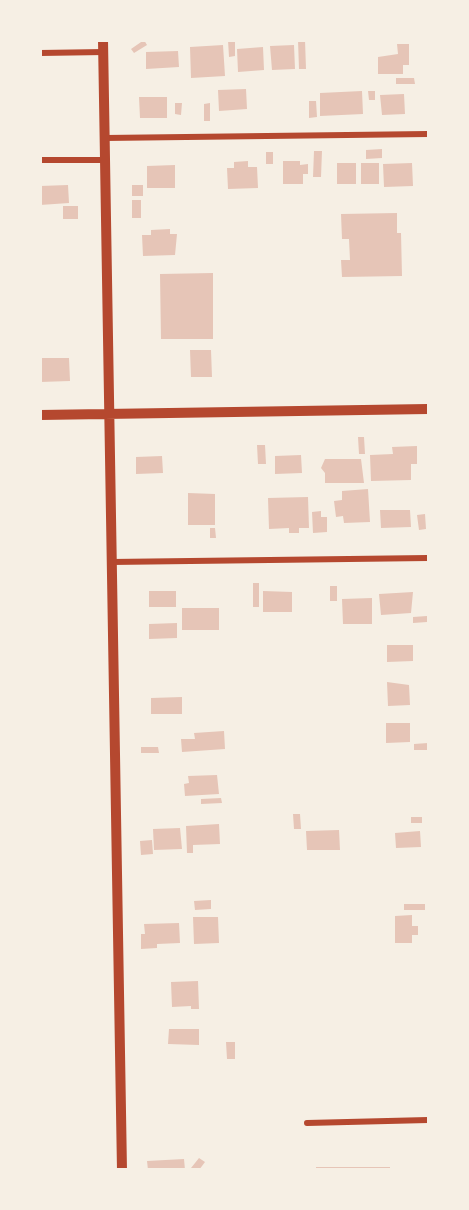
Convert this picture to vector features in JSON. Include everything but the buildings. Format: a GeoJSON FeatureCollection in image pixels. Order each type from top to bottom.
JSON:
{"type":"FeatureCollection","features":[{"type":"Feature","properties":{"kind":"street"},"geometry":{"type":"LineString","coordinates":[[40,52],[104,46],[122,1170]]}},
{"type":"Feature","properties":{"kind":"street"},"geometry":{"type":"LineString","coordinates":[[105,138],[429,134]]}},
{"type":"Feature","properties":{"kind":"street"},"geometry":{"type":"LineString","coordinates":[[40,160],[105,160]]}},
{"type":"Feature","properties":{"kind":"street"},"geometry":{"type":"LineString","coordinates":[[40,415],[429,409]]}},
{"type":"Feature","properties":{"kind":"street"},"geometry":{"type":"LineString","coordinates":[[111,562],[429,558]]}},
{"type":"Feature","properties":{"kind":"street"},"geometry":{"type":"LineString","coordinates":[[307,1123],[429,1120]]}}]}
